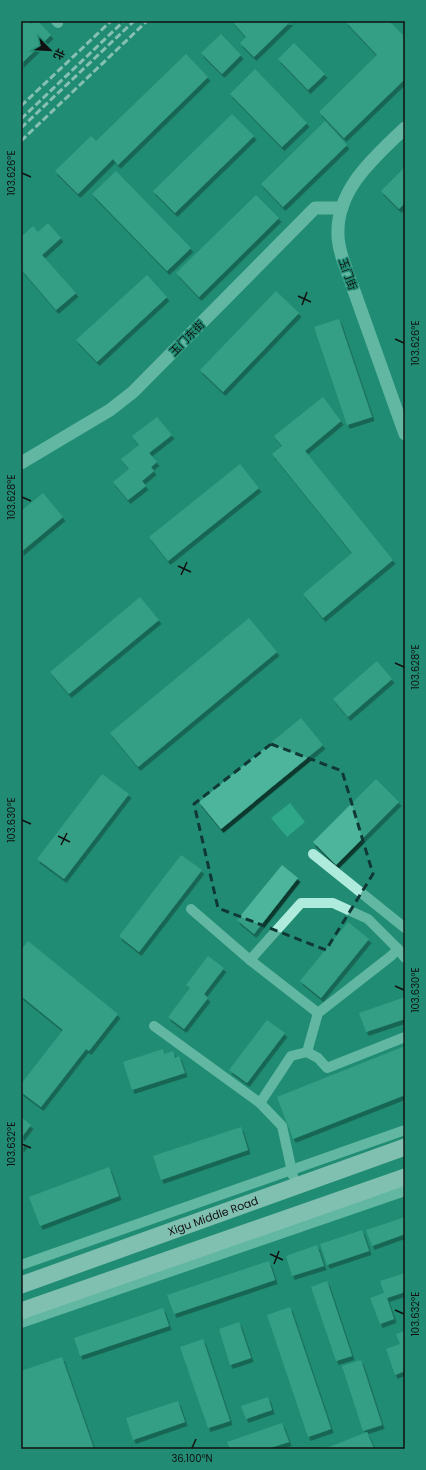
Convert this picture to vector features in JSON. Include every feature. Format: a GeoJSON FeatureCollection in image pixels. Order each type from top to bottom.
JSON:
{"type":"FeatureCollection","features":[{"type":"Feature","properties":{"kind":"main road","name":"Xigu Middle Road"},"geometry":{"type":"LineString","coordinates":[[21,1285],[405,1147]]}},
{"type":"Feature","properties":{"kind":"main road"},"geometry":{"type":"LineString","coordinates":[[21,1311],[405,1177]]}},
{"type":"Feature","properties":{"kind":"street","name":"玉门街"},"geometry":{"type":"LineString","coordinates":[[405,128],[372,160],[357,178],[342,208],[338,236],[342,257],[405,434]]}},
{"type":"Feature","properties":{"kind":"street","name":"玉门东街"},"geometry":{"type":"LineString","coordinates":[[21,463],[110,410],[133,392],[315,208],[342,208]]}},
{"type":"Feature","properties":{"kind":"street"},"geometry":{"type":"LineString","coordinates":[[313,854],[405,928]]}},
{"type":"Feature","properties":{"kind":"street"},"geometry":{"type":"LineString","coordinates":[[250,960],[301,902],[333,903],[368,919],[405,958]]}},
{"type":"Feature","properties":{"kind":"street"},"geometry":{"type":"LineString","coordinates":[[191,908],[250,960],[318,1013]]}},
{"type":"Feature","properties":{"kind":"street"},"geometry":{"type":"LineString","coordinates":[[307,1052],[318,1013],[398,949]]}},
{"type":"Feature","properties":{"kind":"street"},"geometry":{"type":"LineString","coordinates":[[154,1026],[260,1103],[282,1126],[296,1187]]}},
{"type":"Feature","properties":{"kind":"street"},"geometry":{"type":"LineString","coordinates":[[260,1103],[290,1056],[307,1052],[318,1058],[327,1068],[405,1037]]}},
{"type":"Feature","properties":{"kind":"street"},"geometry":{"type":"LineString","coordinates":[[21,1265],[405,1130]]}},
{"type":"Feature","properties":{"kind":"street"},"geometry":{"type":"LineString","coordinates":[[21,1323],[405,1191]]}},
{"type":"Feature","properties":{"kind":"highlighted area"},"geometry":{"type":"Polygon","coordinates":[[[271,744],[342,771],[373,874],[326,950],[218,908],[194,804],[271,744]]]}},
{"type":"Feature","properties":{"kind":"green space"},"geometry":{"type":"Polygon","coordinates":[[[290,803],[305,822],[287,837],[271,818],[290,803]]]}},
{"type":"Feature","properties":{"kind":"building"},"geometry":{"type":"Polygon","coordinates":[[[21,21],[29,21],[31,24],[34,21],[38,21],[51,35],[21,64],[21,21]]]}},
{"type":"Feature","properties":{"kind":"building"},"geometry":{"type":"Polygon","coordinates":[[[232,21],[291,21],[254,57],[240,43],[246,37],[232,21]]]}},
{"type":"Feature","properties":{"kind":"building"},"geometry":{"type":"Polygon","coordinates":[[[345,21],[389,21],[405,37],[405,79],[344,138],[319,112],[377,55],[345,21]]]}},
{"type":"Feature","properties":{"kind":"building"},"geometry":{"type":"Polygon","coordinates":[[[221,34],[241,55],[222,74],[201,53],[221,34]]]}},
{"type":"Feature","properties":{"kind":"building"},"geometry":{"type":"Polygon","coordinates":[[[294,43],[325,74],[308,90],[278,59],[294,43]]]}},
{"type":"Feature","properties":{"kind":"building"},"geometry":{"type":"Polygon","coordinates":[[[186,54],[208,77],[118,165],[113,159],[78,194],[55,171],[91,136],[96,141],[186,54]]]}},
{"type":"Feature","properties":{"kind":"building"},"geometry":{"type":"Polygon","coordinates":[[[255,69],[307,123],[282,147],[230,94],[255,69]]]}},
{"type":"Feature","properties":{"kind":"building"},"geometry":{"type":"Polygon","coordinates":[[[232,114],[254,136],[175,213],[153,191],[232,114]]]}},
{"type":"Feature","properties":{"kind":"building"},"geometry":{"type":"Polygon","coordinates":[[[325,121],[347,145],[283,207],[261,184],[325,121]]]}},
{"type":"Feature","properties":{"kind":"building"},"geometry":{"type":"Polygon","coordinates":[[[405,167],[405,203],[399,209],[381,191],[405,167]]]}},
{"type":"Feature","properties":{"kind":"building"},"geometry":{"type":"Polygon","coordinates":[[[116,171],[191,248],[167,271],[92,194],[116,171]]]}},
{"type":"Feature","properties":{"kind":"building"},"geometry":{"type":"Polygon","coordinates":[[[256,195],[279,218],[199,297],[176,273],[256,195]]]}},
{"type":"Feature","properties":{"kind":"building"},"geometry":{"type":"Polygon","coordinates":[[[48,223],[61,238],[42,255],[76,293],[56,310],[21,269],[21,237],[33,226],[38,232],[48,223]]]}},
{"type":"Feature","properties":{"kind":"building"},"geometry":{"type":"Polygon","coordinates":[[[147,275],[167,297],[97,362],[76,340],[147,275]]]}},
{"type":"Feature","properties":{"kind":"building"},"geometry":{"type":"Polygon","coordinates":[[[276,291],[299,313],[223,392],[200,370],[276,291]]]}},
{"type":"Feature","properties":{"kind":"building"},"geometry":{"type":"Polygon","coordinates":[[[339,319],[372,417],[347,425],[314,327],[339,319]]]}},
{"type":"Feature","properties":{"kind":"building"},"geometry":{"type":"Polygon","coordinates":[[[323,397],[341,421],[305,451],[393,560],[323,618],[303,594],[352,553],[272,454],[282,446],[274,436],[323,397]]]}},
{"type":"Feature","properties":{"kind":"building"},"geometry":{"type":"Polygon","coordinates":[[[157,417],[172,435],[149,453],[157,462],[151,467],[154,471],[142,481],[146,486],[128,500],[113,482],[129,469],[121,459],[139,445],[132,436],[157,417]]]}},
{"type":"Feature","properties":{"kind":"building"},"geometry":{"type":"Polygon","coordinates":[[[240,464],[259,488],[168,561],[149,537],[240,464]]]}},
{"type":"Feature","properties":{"kind":"building"},"geometry":{"type":"Polygon","coordinates":[[[43,493],[63,517],[21,552],[21,511],[43,493]]]}},
{"type":"Feature","properties":{"kind":"building"},"geometry":{"type":"Polygon","coordinates":[[[140,597],[159,620],[69,694],[50,672],[140,597]]]}},
{"type":"Feature","properties":{"kind":"building"},"geometry":{"type":"Polygon","coordinates":[[[249,618],[277,652],[138,767],[110,733],[249,618]]]}},
{"type":"Feature","properties":{"kind":"building"},"geometry":{"type":"Polygon","coordinates":[[[377,661],[392,679],[348,717],[333,699],[377,661]]]}},
{"type":"Feature","properties":{"kind":"building"},"geometry":{"type":"Polygon","coordinates":[[[301,718],[323,745],[221,829],[199,802],[301,718]]]}},
{"type":"Feature","properties":{"kind":"building"},"geometry":{"type":"Polygon","coordinates":[[[102,774],[129,794],[64,879],[37,859],[102,774]]]}},
{"type":"Feature","properties":{"kind":"building"},"geometry":{"type":"Polygon","coordinates":[[[376,779],[399,802],[336,865],[313,842],[376,779]]]}},
{"type":"Feature","properties":{"kind":"building"},"geometry":{"type":"Polygon","coordinates":[[[181,855],[202,870],[139,952],[119,936],[181,855]]]}},
{"type":"Feature","properties":{"kind":"building"},"geometry":{"type":"Polygon","coordinates":[[[282,865],[298,878],[254,934],[237,920],[282,865]]]}},
{"type":"Feature","properties":{"kind":"building"},"geometry":{"type":"Polygon","coordinates":[[[348,922],[369,939],[321,998],[300,981],[348,922]]]}},
{"type":"Feature","properties":{"kind":"building"},"geometry":{"type":"Polygon","coordinates":[[[28,941],[118,1014],[89,1051],[86,1049],[41,1107],[21,1092],[21,1084],[63,1030],[21,996],[21,950],[28,941]]]}},
{"type":"Feature","properties":{"kind":"building"},"geometry":{"type":"Polygon","coordinates":[[[208,956],[224,968],[204,994],[208,998],[184,1029],[168,1017],[190,988],[186,985],[208,956]]]}},
{"type":"Feature","properties":{"kind":"building"},"geometry":{"type":"Polygon","coordinates":[[[405,997],[405,1019],[366,1032],[359,1013],[405,997]]]}},
{"type":"Feature","properties":{"kind":"building"},"geometry":{"type":"Polygon","coordinates":[[[267,1020],[285,1033],[247,1083],[229,1070],[267,1020]]]}},
{"type":"Feature","properties":{"kind":"building"},"geometry":{"type":"Polygon","coordinates":[[[405,1046],[405,1095],[293,1139],[277,1097],[405,1046]]]}},
{"type":"Feature","properties":{"kind":"building"},"geometry":{"type":"Polygon","coordinates":[[[163,1049],[164,1054],[173,1051],[175,1058],[179,1056],[185,1073],[132,1090],[123,1062],[163,1049]]]}},
{"type":"Feature","properties":{"kind":"building"},"geometry":{"type":"Polygon","coordinates":[[[21,1117],[31,1125],[21,1138],[21,1117]]]}},
{"type":"Feature","properties":{"kind":"building"},"geometry":{"type":"Polygon","coordinates":[[[241,1127],[248,1150],[161,1180],[153,1156],[241,1127]]]}},
{"type":"Feature","properties":{"kind":"building"},"geometry":{"type":"Polygon","coordinates":[[[21,1141],[25,1144],[21,1149],[21,1141]]]}},
{"type":"Feature","properties":{"kind":"building"},"geometry":{"type":"Polygon","coordinates":[[[109,1167],[119,1196],[40,1226],[29,1197],[109,1167]]]}},
{"type":"Feature","properties":{"kind":"building"},"geometry":{"type":"Polygon","coordinates":[[[405,1217],[405,1234],[372,1246],[366,1230],[405,1217]]]}},
{"type":"Feature","properties":{"kind":"building"},"geometry":{"type":"Polygon","coordinates":[[[362,1230],[369,1251],[327,1265],[320,1244],[362,1230]]]}},
{"type":"Feature","properties":{"kind":"building"},"geometry":{"type":"Polygon","coordinates":[[[317,1245],[324,1266],[292,1276],[286,1256],[317,1245]]]}},
{"type":"Feature","properties":{"kind":"building"},"geometry":{"type":"Polygon","coordinates":[[[269,1261],[275,1280],[174,1314],[167,1295],[269,1261]]]}},
{"type":"Feature","properties":{"kind":"building"},"geometry":{"type":"Polygon","coordinates":[[[405,1273],[405,1292],[387,1298],[394,1319],[380,1324],[370,1298],[384,1293],[380,1281],[405,1273]]]}},
{"type":"Feature","properties":{"kind":"building"},"geometry":{"type":"Polygon","coordinates":[[[327,1281],[352,1356],[336,1361],[311,1287],[327,1281]]]}},
{"type":"Feature","properties":{"kind":"building"},"geometry":{"type":"Polygon","coordinates":[[[290,1307],[331,1429],[308,1437],[267,1315],[290,1307]]]}},
{"type":"Feature","properties":{"kind":"building"},"geometry":{"type":"Polygon","coordinates":[[[163,1308],[169,1326],[80,1356],[74,1338],[163,1308]]]}},
{"type":"Feature","properties":{"kind":"building"},"geometry":{"type":"Polygon","coordinates":[[[239,1322],[251,1358],[230,1365],[219,1329],[239,1322]]]}},
{"type":"Feature","properties":{"kind":"building"},"geometry":{"type":"Polygon","coordinates":[[[405,1331],[405,1371],[395,1375],[386,1349],[400,1344],[396,1334],[405,1331]]]}},
{"type":"Feature","properties":{"kind":"building"},"geometry":{"type":"Polygon","coordinates":[[[203,1339],[230,1421],[208,1428],[180,1347],[203,1339]]]}},
{"type":"Feature","properties":{"kind":"building"},"geometry":{"type":"Polygon","coordinates":[[[62,1357],[94,1449],[21,1449],[21,1371],[62,1357]]]}},
{"type":"Feature","properties":{"kind":"building"},"geometry":{"type":"Polygon","coordinates":[[[361,1360],[382,1425],[363,1431],[342,1366],[361,1360]]]}},
{"type":"Feature","properties":{"kind":"building"},"geometry":{"type":"Polygon","coordinates":[[[268,1397],[272,1410],[246,1419],[241,1406],[268,1397]]]}},
{"type":"Feature","properties":{"kind":"building"},"geometry":{"type":"Polygon","coordinates":[[[178,1401],[185,1422],[133,1440],[126,1418],[178,1401]]]}},
{"type":"Feature","properties":{"kind":"building"},"geometry":{"type":"Polygon","coordinates":[[[282,1423],[289,1442],[267,1449],[230,1449],[227,1442],[282,1423]]]}},
{"type":"Feature","properties":{"kind":"building"},"geometry":{"type":"Polygon","coordinates":[[[367,1432],[374,1449],[324,1449],[367,1432]]]}},
{"type":"Feature","properties":{"kind":"railway"},"geometry":{"type":"LineString","coordinates":[[21,106],[111,21]]}},
{"type":"Feature","properties":{"kind":"railway"},"geometry":{"type":"LineString","coordinates":[[21,119],[124,21]]}},
{"type":"Feature","properties":{"kind":"railway"},"geometry":{"type":"LineString","coordinates":[[21,128],[134,21]]}},
{"type":"Feature","properties":{"kind":"railway"},"geometry":{"type":"LineString","coordinates":[[21,141],[147,21]]}}]}
